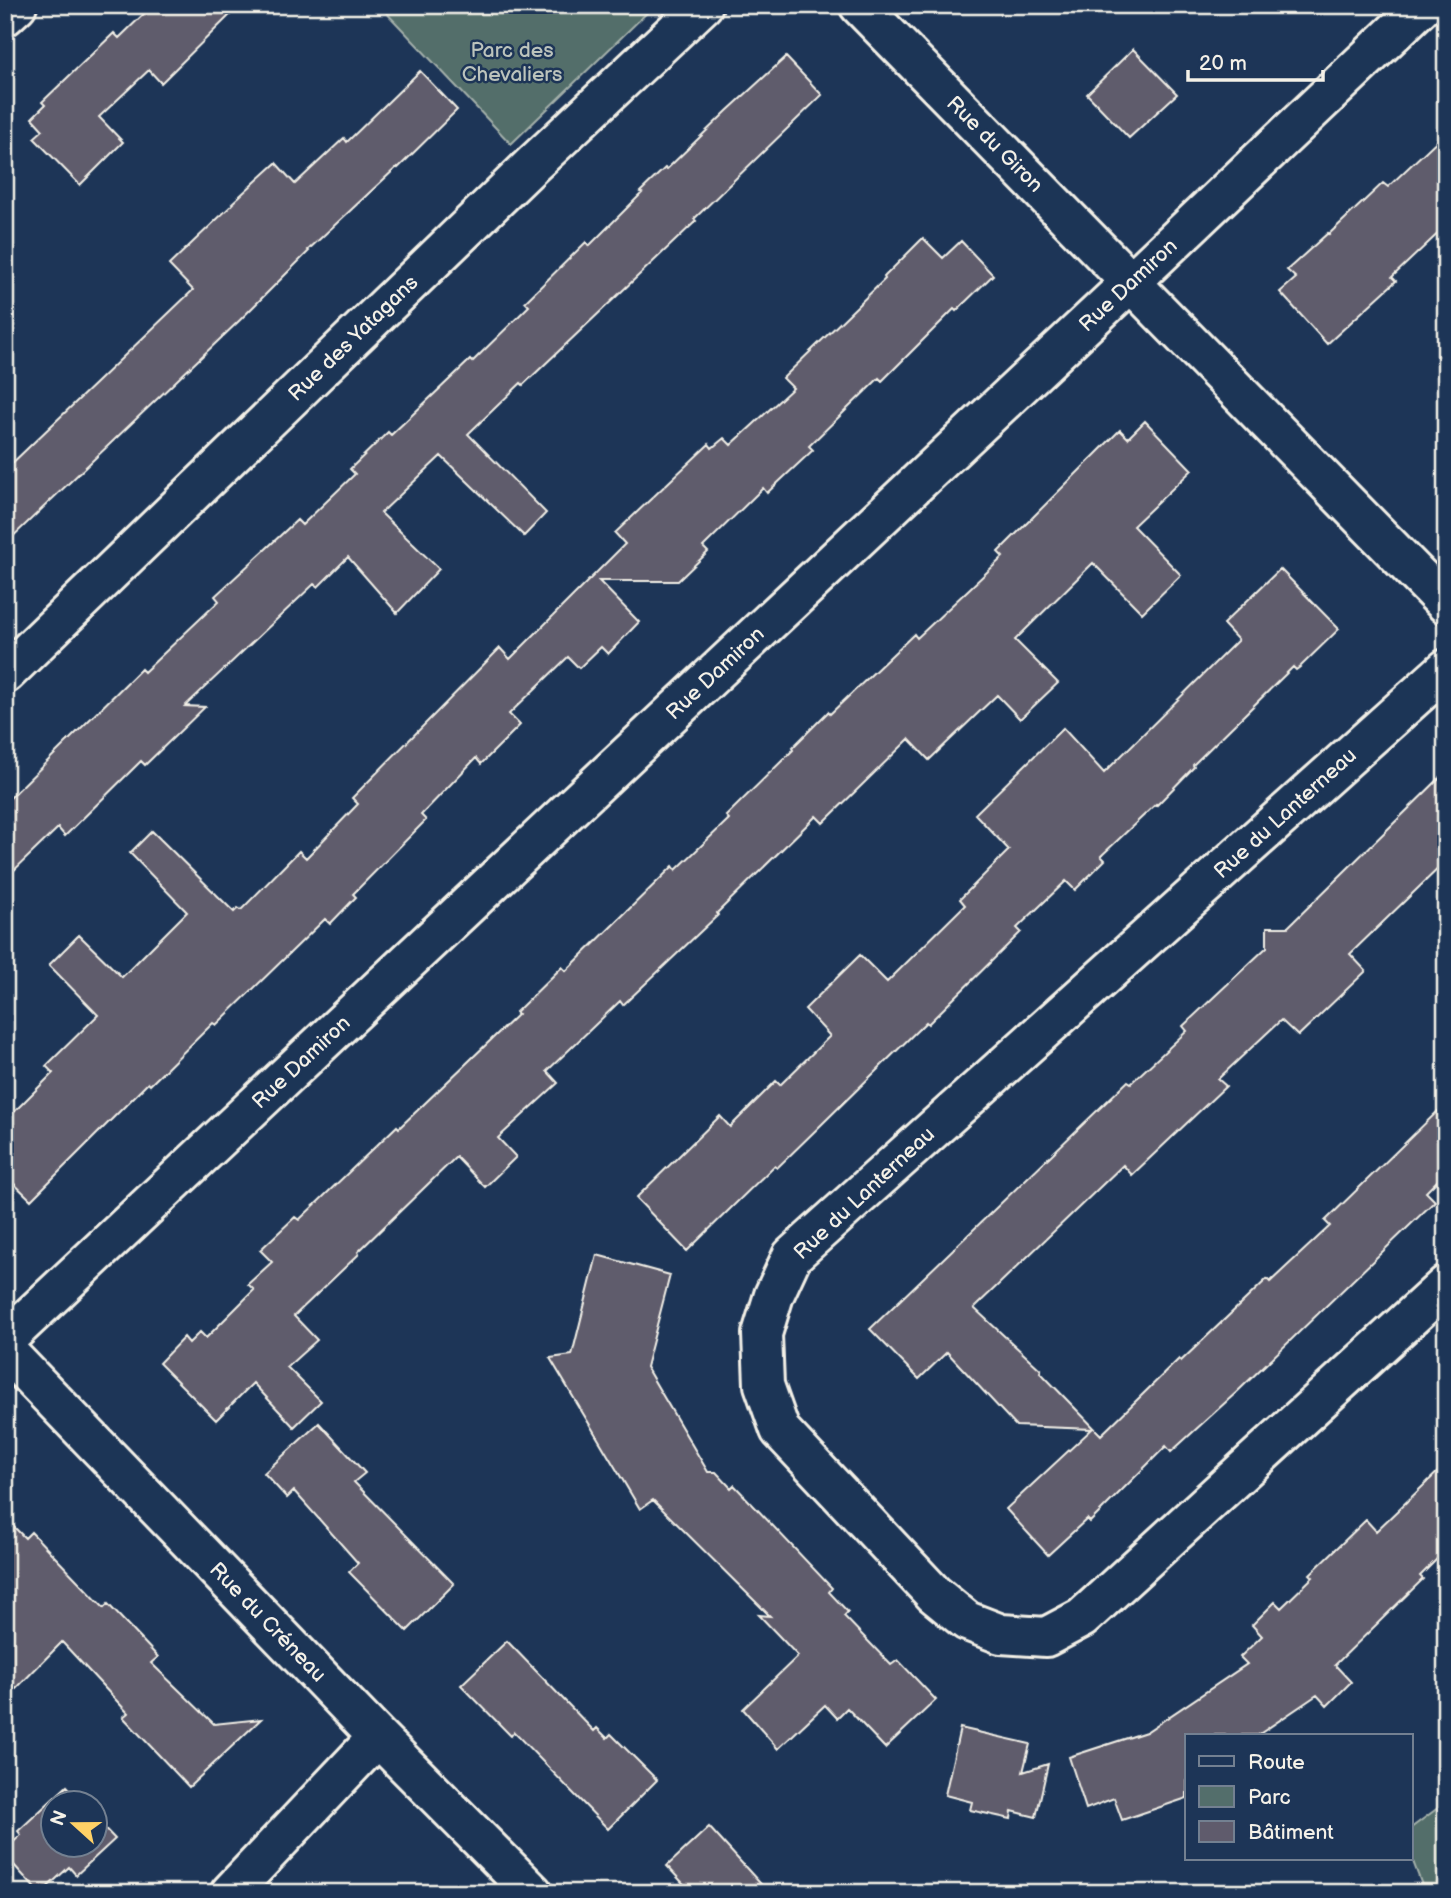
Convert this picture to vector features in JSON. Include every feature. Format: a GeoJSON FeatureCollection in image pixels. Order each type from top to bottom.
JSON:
{"type":"FeatureCollection","features":[{"type":"Feature","properties":{"kind":"street"},"geometry":{"type":"LineString","coordinates":[[5,16],[17,5]]}},
{"type":"Feature","properties":{"kind":"street","name":"Rue des Yatagans"},"geometry":{"type":"LineString","coordinates":[[5,674],[533,164],[703,5]]}},
{"type":"Feature","properties":{"kind":"street","name":"Rue du Giron"},"geometry":{"type":"LineString","coordinates":[[859,5],[1131,282]]}},
{"type":"Feature","properties":{"kind":"street","name":"Rue Damiron"},"geometry":{"type":"LineString","coordinates":[[5,1340],[1423,5]]}},
{"type":"Feature","properties":{"kind":"street"},"geometry":{"type":"LineString","coordinates":[[1131,282],[1446,604]]}},
{"type":"Feature","properties":{"kind":"street","name":"Rue du Lanterneau"},"geometry":{"type":"LineString","coordinates":[[1446,669],[792,1256],[774,1296],[762,1334],[764,1385],[780,1430],[934,1594],[967,1621],[1001,1634],[1046,1637],[1082,1618],[1446,1285]]}},
{"type":"Feature","properties":{"kind":"street","name":"Rue du Créneau"},"geometry":{"type":"LineString","coordinates":[[5,1350],[378,1737],[533,1893]]}},
{"type":"Feature","properties":{"kind":"street"},"geometry":{"type":"LineString","coordinates":[[230,1893],[378,1737]]}},
{"type":"Feature","properties":{"kind":"green space","name":"Parc des Chevaliers"},"geometry":{"type":"Polygon","coordinates":[[[379,5],[655,5],[511,144],[379,5]]]}},
{"type":"Feature","properties":{"kind":"green space"},"geometry":{"type":"Polygon","coordinates":[[[1446,1802],[1446,1893],[1425,1893],[1412,1859],[1412,1827],[1446,1802]]]}},
{"type":"Feature","properties":{"kind":"building"},"geometry":{"type":"Polygon","coordinates":[[[153,5],[240,5],[161,83],[149,70],[99,117],[123,142],[80,185],[34,138],[43,130],[32,118],[45,105],[42,102],[114,33],[119,38],[153,5]]]}},
{"type":"Feature","properties":{"kind":"building"},"geometry":{"type":"Polygon","coordinates":[[[1133,49],[1177,94],[1129,138],[1087,94],[1133,49]]]}},
{"type":"Feature","properties":{"kind":"building"},"geometry":{"type":"Polygon","coordinates":[[[786,57],[822,95],[694,219],[696,221],[468,434],[546,513],[524,536],[441,456],[381,513],[439,569],[397,613],[348,557],[318,587],[314,584],[185,706],[205,707],[145,765],[141,761],[65,836],[58,828],[5,879],[5,803],[141,669],[144,672],[219,601],[215,596],[297,520],[302,525],[355,474],[350,469],[388,432],[391,435],[470,360],[472,362],[529,306],[525,302],[586,242],[589,246],[665,168],[786,57]]]}},
{"type":"Feature","properties":{"kind":"building"},"geometry":{"type":"Polygon","coordinates":[[[420,71],[457,110],[308,250],[240,320],[5,544],[5,470],[193,290],[169,265],[276,163],[295,184],[344,138],[347,142],[420,71]]]}},
{"type":"Feature","properties":{"kind":"building"},"geometry":{"type":"Polygon","coordinates":[[[1446,132],[1446,226],[1392,277],[1396,281],[1327,344],[1280,292],[1296,278],[1287,270],[1383,183],[1388,187],[1446,132]]]}},
{"type":"Feature","properties":{"kind":"building"},"geometry":{"type":"Polygon","coordinates":[[[923,238],[943,258],[961,241],[993,275],[956,311],[954,309],[882,381],[879,378],[809,446],[813,450],[767,493],[763,488],[703,547],[708,552],[678,581],[599,581],[639,622],[608,654],[601,647],[579,668],[568,657],[509,714],[520,725],[481,764],[476,758],[421,815],[426,820],[353,894],[356,897],[330,924],[325,919],[216,1025],[213,1023],[150,1085],[148,1083],[31,1200],[5,1175],[5,1121],[53,1073],[46,1066],[98,1015],[49,965],[79,935],[122,977],[187,912],[130,853],[152,831],[234,912],[238,908],[241,910],[299,851],[306,858],[358,804],[352,798],[500,648],[510,659],[625,544],[615,533],[709,444],[712,448],[724,438],[731,445],[793,388],[783,378],[885,279],[923,238]]]}},
{"type":"Feature","properties":{"kind":"building"},"geometry":{"type":"Polygon","coordinates":[[[1145,421],[1192,470],[1133,526],[1181,575],[1142,613],[1093,563],[1015,640],[1058,683],[1020,719],[997,695],[929,760],[909,739],[823,823],[816,816],[717,913],[718,915],[623,1005],[620,1001],[547,1071],[558,1083],[498,1138],[516,1157],[485,1187],[456,1157],[294,1316],[317,1340],[287,1367],[321,1401],[294,1427],[253,1383],[216,1420],[159,1363],[184,1337],[189,1343],[200,1332],[206,1338],[254,1290],[248,1284],[272,1262],[260,1250],[295,1217],[299,1220],[397,1126],[399,1128],[518,1014],[516,1012],[562,967],[566,971],[673,866],[676,870],[729,819],[726,816],[828,712],[830,714],[914,634],[917,638],[1003,557],[998,552],[1120,430],[1128,438],[1145,421]]]}},
{"type":"Feature","properties":{"kind":"building"},"geometry":{"type":"Polygon","coordinates":[[[1280,569],[1339,629],[1300,667],[1296,670],[1293,667],[1193,765],[1157,805],[1101,856],[1105,860],[1075,890],[1066,881],[1017,928],[1021,932],[928,1024],[926,1022],[777,1168],[774,1166],[687,1251],[636,1198],[720,1116],[730,1127],[776,1081],[780,1085],[830,1036],[805,1009],[860,955],[887,982],[965,905],[960,899],[1009,850],[975,814],[1063,728],[1104,773],[1238,640],[1223,624],[1280,569]]]}},
{"type":"Feature","properties":{"kind":"building"},"geometry":{"type":"Polygon","coordinates":[[[1446,772],[1446,861],[1350,954],[1366,971],[1298,1036],[1281,1020],[1218,1079],[1226,1086],[1132,1175],[1123,1165],[974,1308],[1041,1370],[1101,1435],[1179,1359],[1181,1361],[1267,1279],[1270,1282],[1330,1226],[1325,1221],[1446,1103],[1446,1172],[1426,1192],[1435,1201],[1238,1391],[1171,1452],[1166,1446],[1090,1522],[1087,1519],[1048,1555],[1006,1509],[1092,1429],[1016,1426],[947,1352],[919,1379],[870,1329],[1128,1081],[1131,1083],[1187,1031],[1183,1026],[1267,947],[1267,927],[1288,927],[1446,772]]]}},
{"type":"Feature","properties":{"kind":"building"},"geometry":{"type":"Polygon","coordinates":[[[597,1255],[670,1275],[646,1367],[708,1472],[716,1472],[731,1488],[734,1485],[832,1588],[829,1592],[848,1612],[844,1616],[891,1665],[898,1660],[936,1700],[885,1748],[847,1708],[837,1718],[825,1705],[778,1749],[743,1709],[798,1656],[759,1615],[770,1616],[653,1500],[640,1509],[550,1358],[572,1355],[597,1255]]]}},
{"type":"Feature","properties":{"kind":"building"},"geometry":{"type":"Polygon","coordinates":[[[319,1423],[365,1473],[354,1482],[454,1584],[407,1631],[349,1572],[358,1563],[294,1491],[287,1498],[264,1473],[319,1423]]]}},
{"type":"Feature","properties":{"kind":"building"},"geometry":{"type":"Polygon","coordinates":[[[1446,1464],[1446,1550],[1420,1576],[1423,1579],[1335,1665],[1351,1682],[1327,1706],[1317,1695],[1259,1734],[1185,1734],[1185,1799],[1122,1820],[1114,1798],[1086,1809],[1069,1757],[1146,1732],[1247,1664],[1240,1657],[1262,1636],[1252,1625],[1275,1602],[1281,1608],[1313,1577],[1310,1574],[1366,1520],[1376,1531],[1446,1464]]]}},
{"type":"Feature","properties":{"kind":"building"},"geometry":{"type":"Polygon","coordinates":[[[5,1518],[25,1538],[31,1532],[104,1608],[108,1604],[158,1657],[151,1663],[214,1724],[261,1719],[189,1787],[123,1717],[128,1713],[62,1642],[5,1700],[5,1518]]]}},
{"type":"Feature","properties":{"kind":"building"},"geometry":{"type":"Polygon","coordinates":[[[507,1641],[594,1731],[597,1728],[607,1738],[611,1734],[657,1780],[608,1829],[514,1732],[511,1736],[461,1685],[507,1641]]]}},
{"type":"Feature","properties":{"kind":"building"},"geometry":{"type":"Polygon","coordinates":[[[960,1728],[1030,1744],[1023,1772],[1048,1764],[1036,1817],[1012,1811],[1011,1819],[970,1810],[972,1802],[945,1795],[960,1728]]]}},
{"type":"Feature","properties":{"kind":"building"},"geometry":{"type":"Polygon","coordinates":[[[38,1813],[38,1860],[92,1860],[76,1875],[69,1867],[39,1893],[5,1855],[5,1850],[21,1835],[18,1831],[38,1813]]]}},
{"type":"Feature","properties":{"kind":"building"},"geometry":{"type":"Polygon","coordinates":[[[709,1827],[769,1893],[692,1893],[667,1866],[709,1827]]]}},
{"type":"Feature","properties":{"kind":"building"},"geometry":{"type":"Polygon","coordinates":[[[108,1832],[115,1839],[108,1845],[108,1832]]]}}]}
